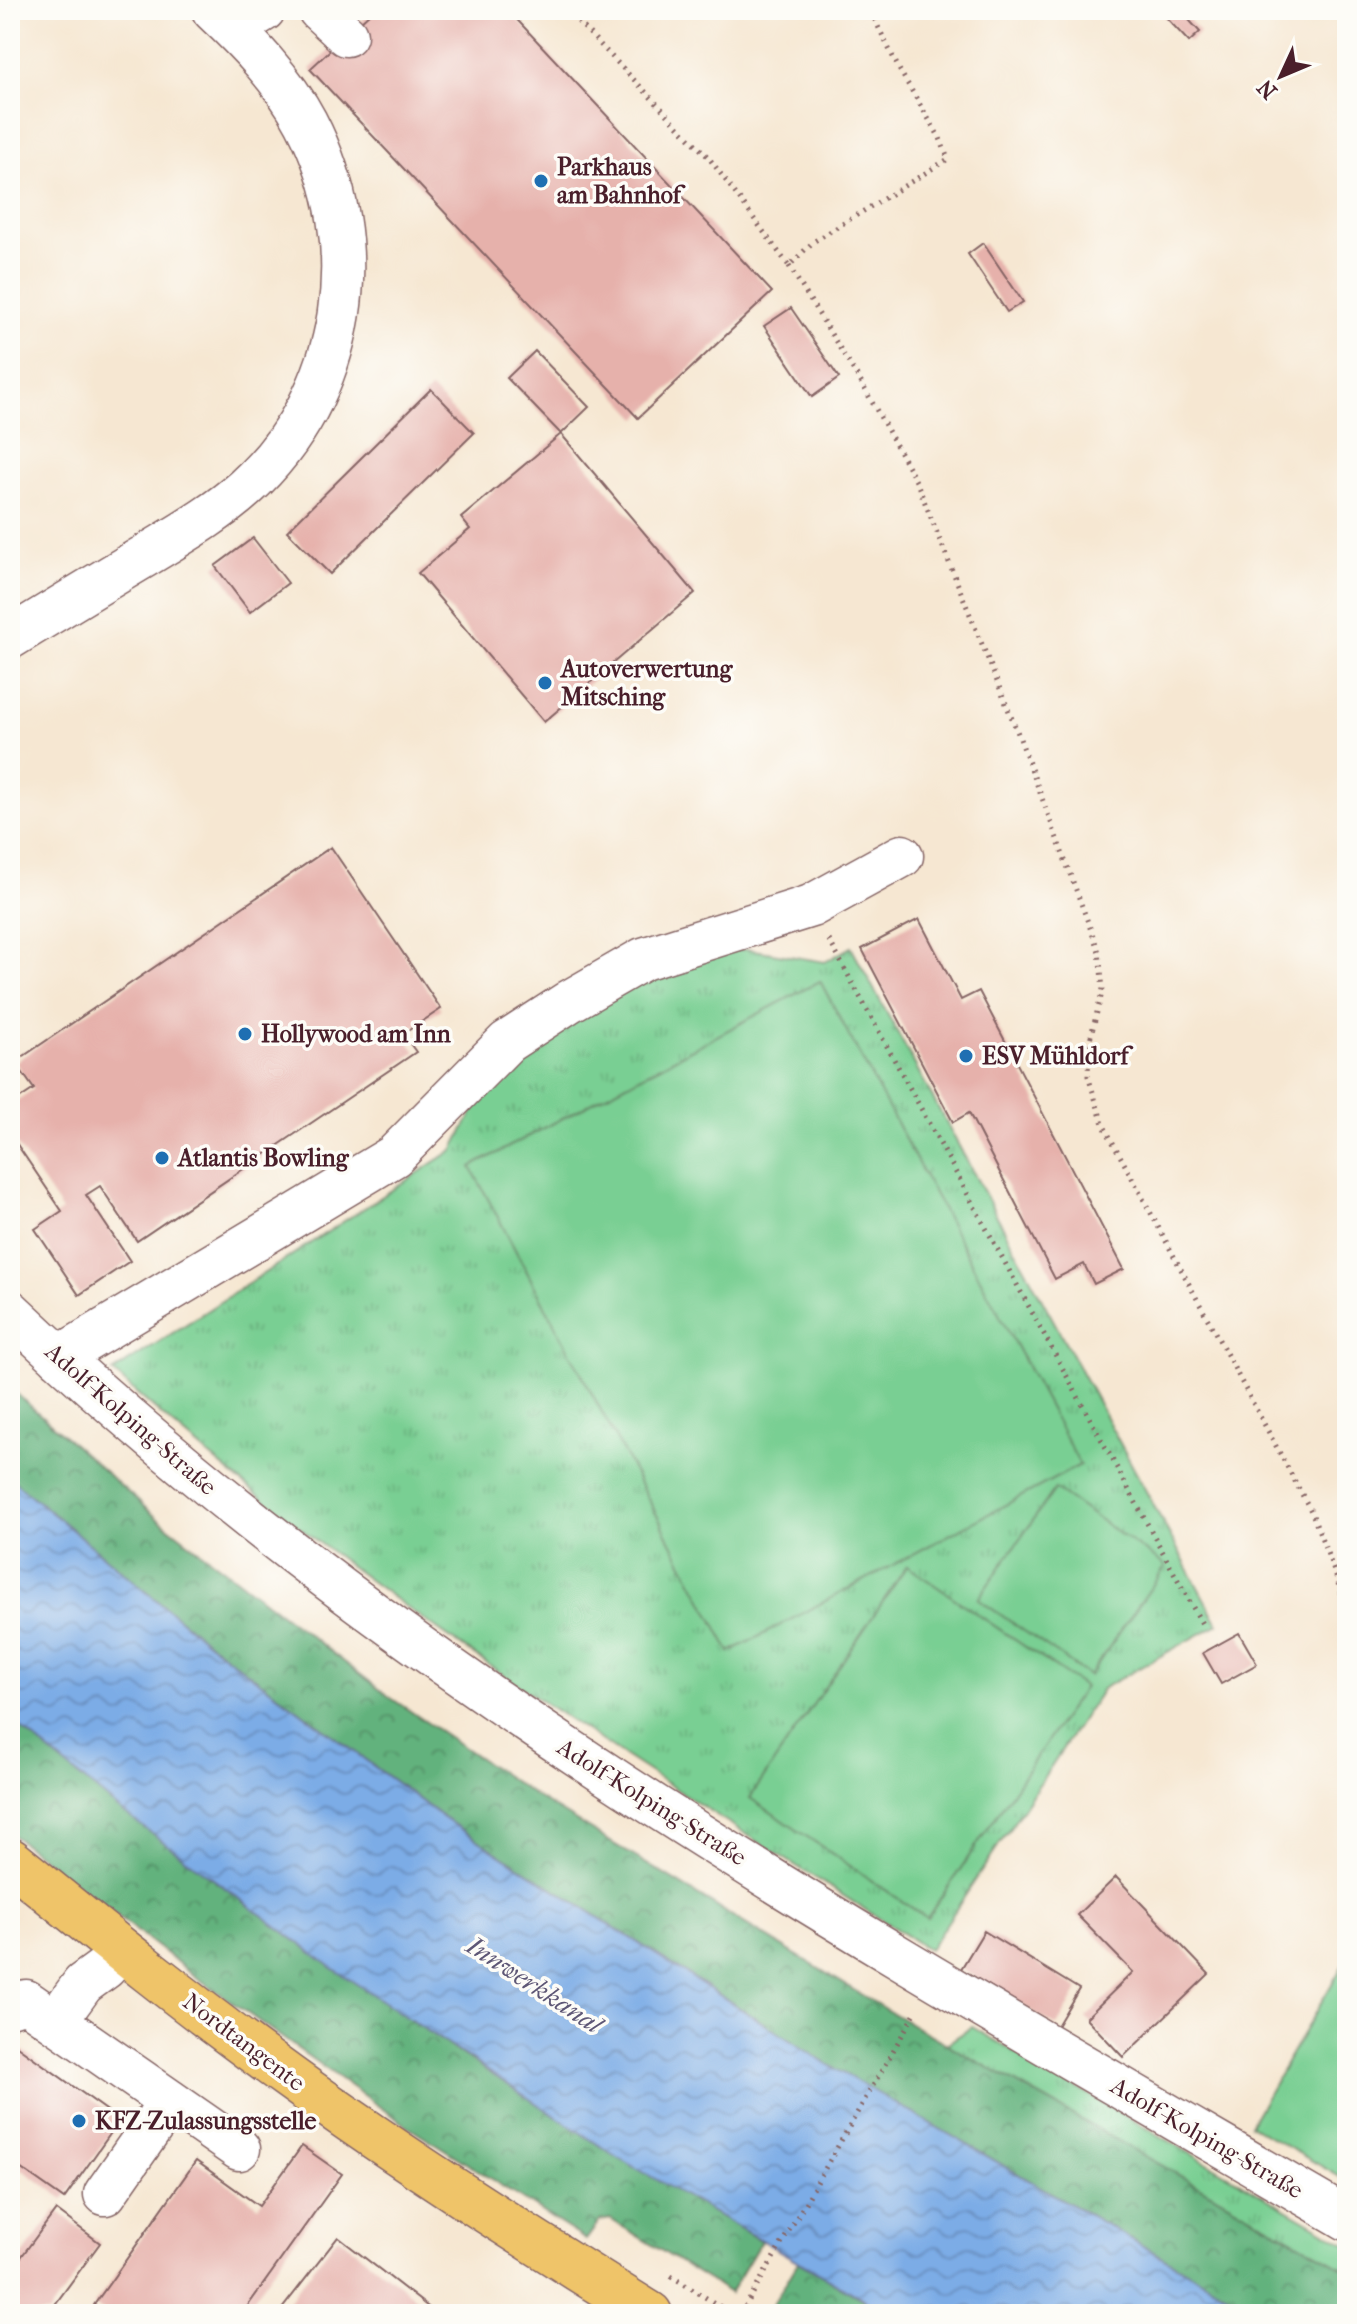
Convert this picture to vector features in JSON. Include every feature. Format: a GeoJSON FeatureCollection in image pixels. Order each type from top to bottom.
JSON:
{"type":"FeatureCollection","features":[{"type":"Feature","properties":{"kind":"main road","name":"Nordtangente"},"geometry":{"type":"LineString","coordinates":[[10,1860],[121,1950],[302,2086],[475,2204],[650,2314]]}},
{"type":"Feature","properties":{"kind":"street"},"geometry":{"type":"LineString","coordinates":[[10,638],[191,527],[245,487],[287,441],[311,404],[329,362],[339,317],[343,265],[339,208],[330,176],[305,119],[237,16]]}},
{"type":"Feature","properties":{"kind":"street"},"geometry":{"type":"LineString","coordinates":[[59,1357],[394,1156],[507,1042],[570,1001],[643,959],[811,906],[902,856]]}},
{"type":"Feature","properties":{"kind":"street","name":"Adolf-Kolping-Straße"},"geometry":{"type":"LineString","coordinates":[[10,1311],[131,1424],[233,1508],[459,1677],[613,1779],[909,1963],[1347,2219]]}},
{"type":"Feature","properties":{"kind":"street"},"geometry":{"type":"LineString","coordinates":[[56,2021],[83,1984],[121,1950]]}},
{"type":"Feature","properties":{"kind":"street"},"geometry":{"type":"LineString","coordinates":[[10,2006],[26,2001],[239,2149]]}},
{"type":"Feature","properties":{"kind":"street"},"geometry":{"type":"LineString","coordinates":[[105,2194],[170,2101]]}},
{"type":"Feature","properties":{"kind":"path"},"geometry":{"type":"LineString","coordinates":[[567,10],[709,158],[789,266],[862,384],[917,483],[1019,736],[1099,952],[1103,989],[1089,1043],[1088,1076],[1103,1124],[1312,1513],[1337,1579],[1347,1621]]}},
{"type":"Feature","properties":{"kind":"path"},"geometry":{"type":"LineString","coordinates":[[789,266],[813,242],[948,159],[940,138],[900,71],[870,10]]}},
{"type":"Feature","properties":{"kind":"path"},"geometry":{"type":"LineString","coordinates":[[811,906],[1202,1624]]}},
{"type":"Feature","properties":{"kind":"path"},"geometry":{"type":"LineString","coordinates":[[741,2314],[898,2041]]}},
{"type":"Feature","properties":{"kind":"green space"},"geometry":{"type":"Polygon","coordinates":[[[851,947],[1218,1624],[1103,1688],[929,1950],[613,1748],[406,1607],[207,1454],[113,1372],[453,1150],[489,1082],[546,1029],[700,954],[748,949],[825,962],[851,947]]]}},
{"type":"Feature","properties":{"kind":"green space"},"geometry":{"type":"Polygon","coordinates":[[[820,981],[1080,1465],[730,1652],[471,1167],[820,981]]]}},
{"type":"Feature","properties":{"kind":"green space"},"geometry":{"type":"Polygon","coordinates":[[[10,1388],[157,1518],[391,1698],[535,1796],[885,2009],[1347,2270],[1347,2314],[1261,2314],[827,2064],[445,1819],[208,1643],[10,1478],[10,1388]]]}},
{"type":"Feature","properties":{"kind":"green space"},"geometry":{"type":"Polygon","coordinates":[[[1055,1489],[1166,1566],[1089,1676],[978,1599],[1055,1489]]]}},
{"type":"Feature","properties":{"kind":"green space"},"geometry":{"type":"Polygon","coordinates":[[[907,1566],[1084,1687],[927,1918],[750,1798],[907,1566]]]}},
{"type":"Feature","properties":{"kind":"green space"},"geometry":{"type":"Polygon","coordinates":[[[10,1719],[190,1861],[375,1995],[565,2122],[761,2241],[730,2293],[610,2219],[600,2221],[586,2240],[394,2117],[195,1976],[15,1837],[10,1833],[10,1719]]]}},
{"type":"Feature","properties":{"kind":"green space"},"geometry":{"type":"Polygon","coordinates":[[[1347,1958],[1347,2181],[1250,2125],[1347,1958]]]}},
{"type":"Feature","properties":{"kind":"green space"},"geometry":{"type":"Polygon","coordinates":[[[972,2027],[1347,2244],[1347,2270],[945,2045],[972,2027]]]}},
{"type":"Feature","properties":{"kind":"green space"},"geometry":{"type":"Polygon","coordinates":[[[798,2262],[888,2314],[767,2314],[798,2262]]]}},
{"type":"Feature","properties":{"kind":"water","name":"Innwerkkanal"},"geometry":{"type":"Polygon","coordinates":[[[10,1478],[208,1643],[445,1819],[827,2064],[1261,2314],[889,2314],[617,2157],[334,1969],[119,1809],[10,1719],[10,1478]]]}},
{"type":"Feature","properties":{"kind":"building","name":"Parkhaus am Bahnhof"},"geometry":{"type":"Polygon","coordinates":[[[373,10],[508,10],[772,292],[638,418],[310,69],[373,10]]]}},
{"type":"Feature","properties":{"kind":"building"},"geometry":{"type":"Polygon","coordinates":[[[1180,10],[1200,32],[1189,42],[1161,12],[1180,10]]]}},
{"type":"Feature","properties":{"kind":"building"},"geometry":{"type":"Polygon","coordinates":[[[983,243],[1023,302],[1007,312],[968,254],[983,243]]]}},
{"type":"Feature","properties":{"kind":"building"},"geometry":{"type":"Polygon","coordinates":[[[791,308],[839,378],[812,397],[764,326],[791,308]]]}},
{"type":"Feature","properties":{"kind":"building"},"geometry":{"type":"Polygon","coordinates":[[[535,351],[589,407],[561,434],[507,378],[535,351]]]}},
{"type":"Feature","properties":{"kind":"building"},"geometry":{"type":"Polygon","coordinates":[[[431,389],[474,433],[330,574],[287,531],[431,389]]]}},
{"type":"Feature","properties":{"kind":"building"},"geometry":{"type":"Polygon","coordinates":[[[561,434],[695,593],[544,722],[418,573],[470,529],[461,518],[561,434]]]}},
{"type":"Feature","properties":{"kind":"building"},"geometry":{"type":"Polygon","coordinates":[[[253,538],[288,583],[250,612],[215,566],[253,538]]]}},
{"type":"Feature","properties":{"kind":"building"},"geometry":{"type":"Polygon","coordinates":[[[331,847],[441,1009],[403,1034],[416,1052],[137,1241],[100,1186],[86,1195],[130,1261],[79,1295],[35,1229],[62,1211],[10,1134],[10,1105],[34,1089],[15,1062],[331,847]]]}},
{"type":"Feature","properties":{"kind":"building","name":"ESV Mühldorf"},"geometry":{"type":"Polygon","coordinates":[[[919,919],[961,1000],[979,991],[1124,1269],[1094,1284],[1084,1264],[1055,1279],[969,1113],[953,1122],[862,949],[919,919]]]}},
{"type":"Feature","properties":{"kind":"building"},"geometry":{"type":"Polygon","coordinates":[[[1239,1633],[1257,1664],[1221,1684],[1203,1653],[1239,1633]]]}},
{"type":"Feature","properties":{"kind":"building"},"geometry":{"type":"Polygon","coordinates":[[[1116,1877],[1209,1974],[1123,2057],[1086,2018],[1133,1972],[1077,1915],[1116,1877]]]}},
{"type":"Feature","properties":{"kind":"building"},"geometry":{"type":"Polygon","coordinates":[[[984,1931],[1079,1989],[1057,2026],[961,1969],[984,1931]]]}},
{"type":"Feature","properties":{"kind":"building"},"geometry":{"type":"Polygon","coordinates":[[[10,2041],[120,2120],[64,2199],[10,2161],[10,2041]]]}},
{"type":"Feature","properties":{"kind":"building"},"geometry":{"type":"Polygon","coordinates":[[[302,2146],[342,2174],[242,2314],[108,2314],[94,2305],[196,2161],[259,2206],[302,2146]]]}},
{"type":"Feature","properties":{"kind":"building"},"geometry":{"type":"Polygon","coordinates":[[[56,2210],[100,2243],[48,2314],[18,2314],[10,2308],[10,2272],[56,2210]]]}},
{"type":"Feature","properties":{"kind":"building"},"geometry":{"type":"Polygon","coordinates":[[[338,2237],[432,2310],[429,2314],[358,2314],[353,2310],[351,2314],[278,2314],[338,2237]]]}},
{"type":"Feature","properties":{"kind":"place","name":"Parkhaus am Bahnhof"},"geometry":{"type":"Point","coordinates":[541,181]}},
{"type":"Feature","properties":{"kind":"place","name":"Autoverwertung Mitsching"},"geometry":{"type":"Point","coordinates":[545,683]}},
{"type":"Feature","properties":{"kind":"place","name":"Hollywood am Inn"},"geometry":{"type":"Point","coordinates":[245,1034]}},
{"type":"Feature","properties":{"kind":"place","name":"ESV Mühldorf"},"geometry":{"type":"Point","coordinates":[966,1056]}},
{"type":"Feature","properties":{"kind":"place","name":"Atlantis Bowling"},"geometry":{"type":"Point","coordinates":[162,1158]}},
{"type":"Feature","properties":{"kind":"place","name":"KFZ-Zulassungsstelle"},"geometry":{"type":"Point","coordinates":[79,2121]}}]}
